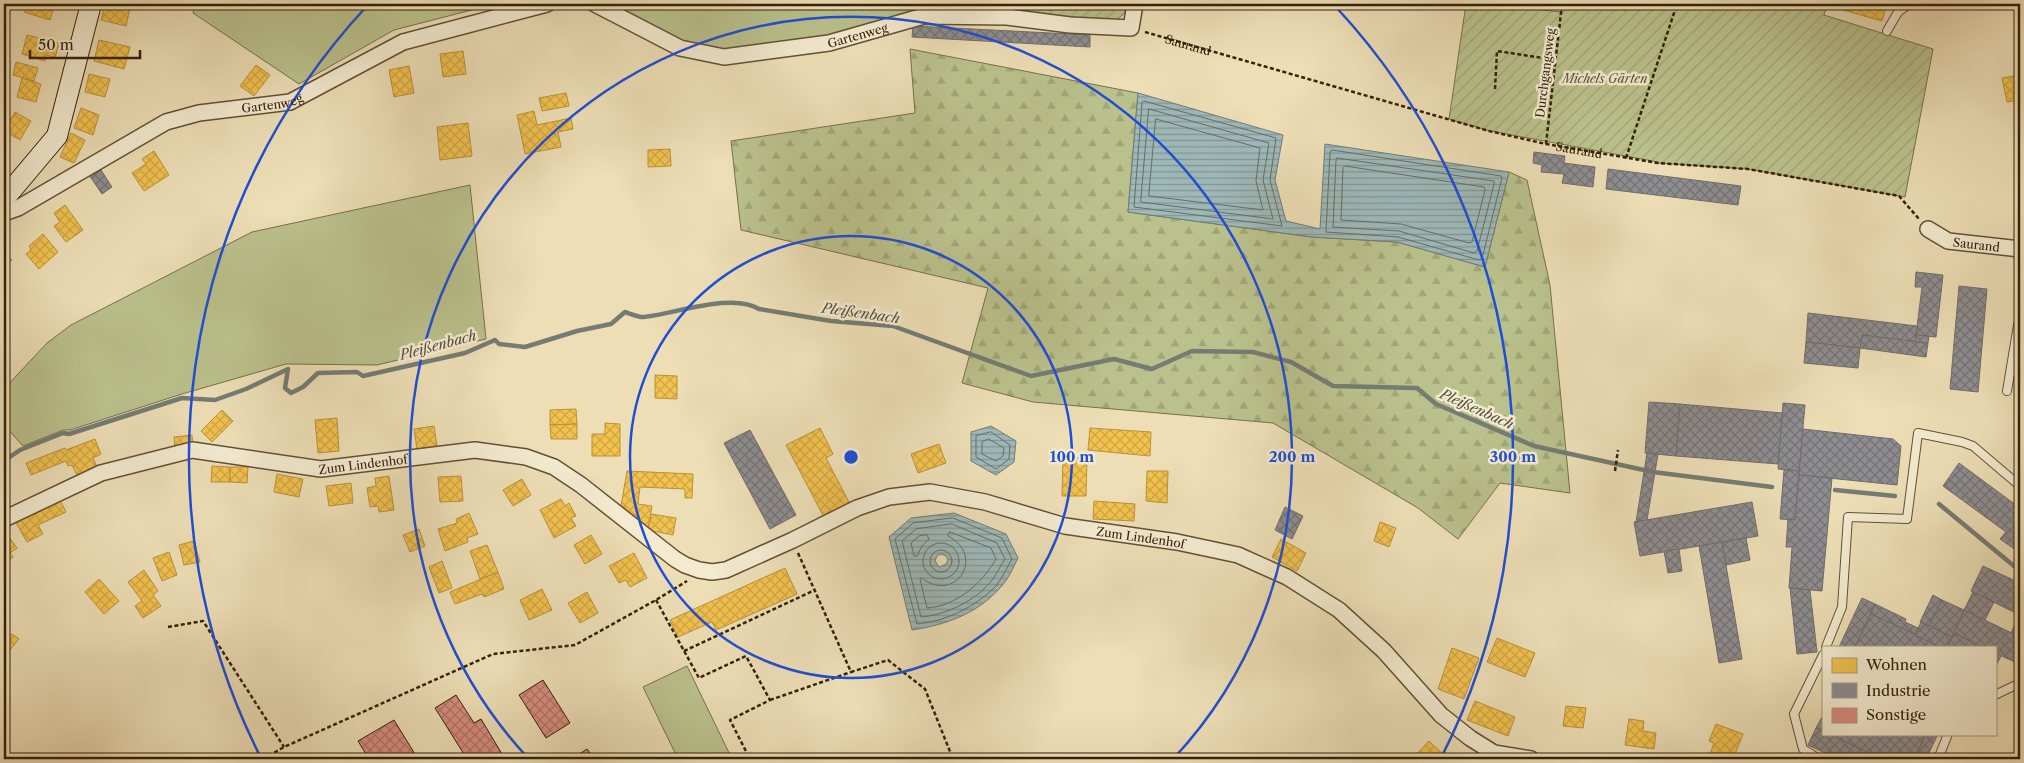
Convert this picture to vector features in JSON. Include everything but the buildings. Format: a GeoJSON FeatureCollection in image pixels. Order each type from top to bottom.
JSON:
{"type":"FeatureCollection","features":[{"type":"Feature","properties":{"kind":"street"},"geometry":{"type":"LineString","coordinates":[[4,199],[57,136],[91,4]]}},
{"type":"Feature","properties":{"kind":"street","name":"Gartenweg"},"geometry":{"type":"LineString","coordinates":[[4,212],[18,208],[166,122],[199,113],[290,102],[403,42],[547,4]]}},
{"type":"Feature","properties":{"kind":"street","name":"Gartenweg"},"geometry":{"type":"LineString","coordinates":[[595,4],[680,48],[724,57],[830,43],[924,16],[1007,17],[1070,25],[1131,28]]}},
{"type":"Feature","properties":{"kind":"street"},"geometry":{"type":"LineString","coordinates":[[1131,28],[1135,4]]}},
{"type":"Feature","properties":{"kind":"street","name":"Saurand"},"geometry":{"type":"LineString","coordinates":[[1928,228],[1948,241],[2020,249]]}},
{"type":"Feature","properties":{"kind":"street","name":"Zum Lindenhof"},"geometry":{"type":"LineString","coordinates":[[4,518],[101,473],[192,450],[321,469],[475,450],[526,457],[554,467],[581,485],[675,559],[699,570],[712,572],[726,570],[793,540],[857,508],[889,497],[930,492],[984,502],[1064,526],[1177,542],[1238,555],[1287,577],[1339,610],[1384,651],[1441,715],[1470,738],[1494,752],[1531,759]]}},
{"type":"Feature","properties":{"kind":"lane"},"geometry":{"type":"LineString","coordinates":[[1887,31],[1891,21],[1898,12],[1909,4]]}},
{"type":"Feature","properties":{"kind":"lane"},"geometry":{"type":"LineString","coordinates":[[2008,4],[2020,6]]}},
{"type":"Feature","properties":{"kind":"lane"},"geometry":{"type":"LineString","coordinates":[[2007,391],[2020,322]]}},
{"type":"Feature","properties":{"kind":"lane"},"geometry":{"type":"LineString","coordinates":[[1826,646],[1842,607],[1848,516],[1908,519],[1918,433],[1973,446],[2020,486]]}},
{"type":"Feature","properties":{"kind":"lane"},"geometry":{"type":"LineString","coordinates":[[1820,759],[1803,749],[1794,714],[1822,657]]}},
{"type":"Feature","properties":{"kind":"lane"},"geometry":{"type":"LineString","coordinates":[[1996,695],[2020,683]]}},
{"type":"Feature","properties":{"kind":"lane"},"geometry":{"type":"LineString","coordinates":[[1938,759],[1947,736]]}},
{"type":"Feature","properties":{"kind":"path","name":"Durchgangsweg"},"geometry":{"type":"LineString","coordinates":[[1546,144],[1562,4]]}},
{"type":"Feature","properties":{"kind":"path"},"geometry":{"type":"LineString","coordinates":[[1626,158],[1677,4]]}},
{"type":"Feature","properties":{"kind":"path","name":"Saurand"},"geometry":{"type":"LineString","coordinates":[[1131,28],[1489,131],[1546,144],[1658,163],[1748,169],[1899,196],[1928,228]]}},
{"type":"Feature","properties":{"kind":"path"},"geometry":{"type":"LineString","coordinates":[[1495,89],[1497,50],[1556,60]]}},
{"type":"Feature","properties":{"kind":"path"},"geometry":{"type":"LineString","coordinates":[[1615,472],[1618,450]]}},
{"type":"Feature","properties":{"kind":"path"},"geometry":{"type":"LineString","coordinates":[[793,540],[851,672]]}},
{"type":"Feature","properties":{"kind":"path"},"geometry":{"type":"LineString","coordinates":[[263,759],[284,747],[493,654],[576,645],[682,585],[699,570]]}},
{"type":"Feature","properties":{"kind":"path"},"geometry":{"type":"LineString","coordinates":[[684,651],[815,590]]}},
{"type":"Feature","properties":{"kind":"path"},"geometry":{"type":"LineString","coordinates":[[656,600],[698,678],[746,656],[770,700]]}},
{"type":"Feature","properties":{"kind":"path"},"geometry":{"type":"LineString","coordinates":[[168,627],[204,621],[284,747]]}},
{"type":"Feature","properties":{"kind":"path"},"geometry":{"type":"LineString","coordinates":[[750,759],[730,720],[770,700],[888,660],[925,689],[953,759]]}},
{"type":"Feature","properties":{"kind":"green space"},"geometry":{"type":"Polygon","coordinates":[[[196,4],[495,4],[394,30],[299,84],[193,13],[196,4]]]}},
{"type":"Feature","properties":{"kind":"green space"},"geometry":{"type":"Polygon","coordinates":[[[605,4],[920,4],[920,10],[829,38],[720,52],[678,43],[605,4]]]}},
{"type":"Feature","properties":{"kind":"green space"},"geometry":{"type":"Polygon","coordinates":[[[925,4],[1130,4],[1130,8],[1117,20],[925,8],[925,4]]]}},
{"type":"Feature","properties":{"kind":"green space","name":"Michels Gärten"},"geometry":{"type":"Polygon","coordinates":[[[1466,4],[1487,4],[1561,12],[1562,4],[1827,4],[1824,15],[1933,49],[1905,197],[1748,169],[1658,163],[1490,131],[1449,119],[1466,4]]]}},
{"type":"Feature","properties":{"kind":"green space"},"geometry":{"type":"Polygon","coordinates":[[[910,49],[1138,93],[1128,212],[1312,237],[1397,242],[1485,267],[1509,172],[1527,180],[1550,285],[1570,493],[1500,483],[1458,539],[1418,508],[1273,423],[1033,402],[962,383],[988,288],[741,230],[731,141],[915,113],[910,49]]]}},
{"type":"Feature","properties":{"kind":"green space"},"geometry":{"type":"Polygon","coordinates":[[[470,185],[486,339],[377,365],[286,364],[182,394],[70,430],[63,430],[23,446],[4,425],[4,389],[47,343],[71,325],[252,232],[470,185]]]}},
{"type":"Feature","properties":{"kind":"green space"},"geometry":{"type":"Polygon","coordinates":[[[687,666],[732,759],[678,759],[643,687],[687,666]]]}},
{"type":"Feature","properties":{"kind":"water"},"geometry":{"type":"Polygon","coordinates":[[[1138,93],[1283,135],[1275,180],[1286,221],[1320,229],[1325,144],[1509,172],[1485,267],[1397,242],[1312,237],[1128,212],[1138,93]]]}},
{"type":"Feature","properties":{"kind":"water"},"geometry":{"type":"Polygon","coordinates":[[[991,426],[1016,441],[1014,462],[996,475],[971,461],[971,432],[991,426]]]}},
{"type":"Feature","properties":{"kind":"water"},"geometry":{"type":"Polygon","coordinates":[[[954,513],[1006,534],[1018,558],[1003,585],[981,605],[960,617],[912,630],[889,537],[911,518],[954,513]],[[941,554],[937,556],[935,561],[939,567],[946,564],[948,560],[946,556],[941,554]]]}},
{"type":"Feature","properties":{"kind":"waterway","name":"Pleißenbach"},"geometry":{"type":"LineString","coordinates":[[4,461],[20,450],[63,433],[69,434],[182,398],[215,400],[246,389],[288,369],[285,388],[291,393],[303,387],[318,373],[357,372],[363,376],[465,353],[495,340],[499,344],[525,347],[577,331],[611,324],[625,312],[644,317],[719,303],[734,303],[748,304],[759,309],[831,321],[893,326],[1031,376],[1114,359],[1152,369],[1192,351],[1253,352],[1291,362],[1333,386],[1417,388],[1436,404],[1534,446],[1653,472],[1772,487]]}},
{"type":"Feature","properties":{"kind":"waterway","name":"Pleißenbach"},"geometry":{"type":"LineString","coordinates":[[1835,490],[1895,496]]}},
{"type":"Feature","properties":{"kind":"waterway","name":"Pleißenbach"},"geometry":{"type":"LineString","coordinates":[[1939,504],[2020,571]]}}]}
